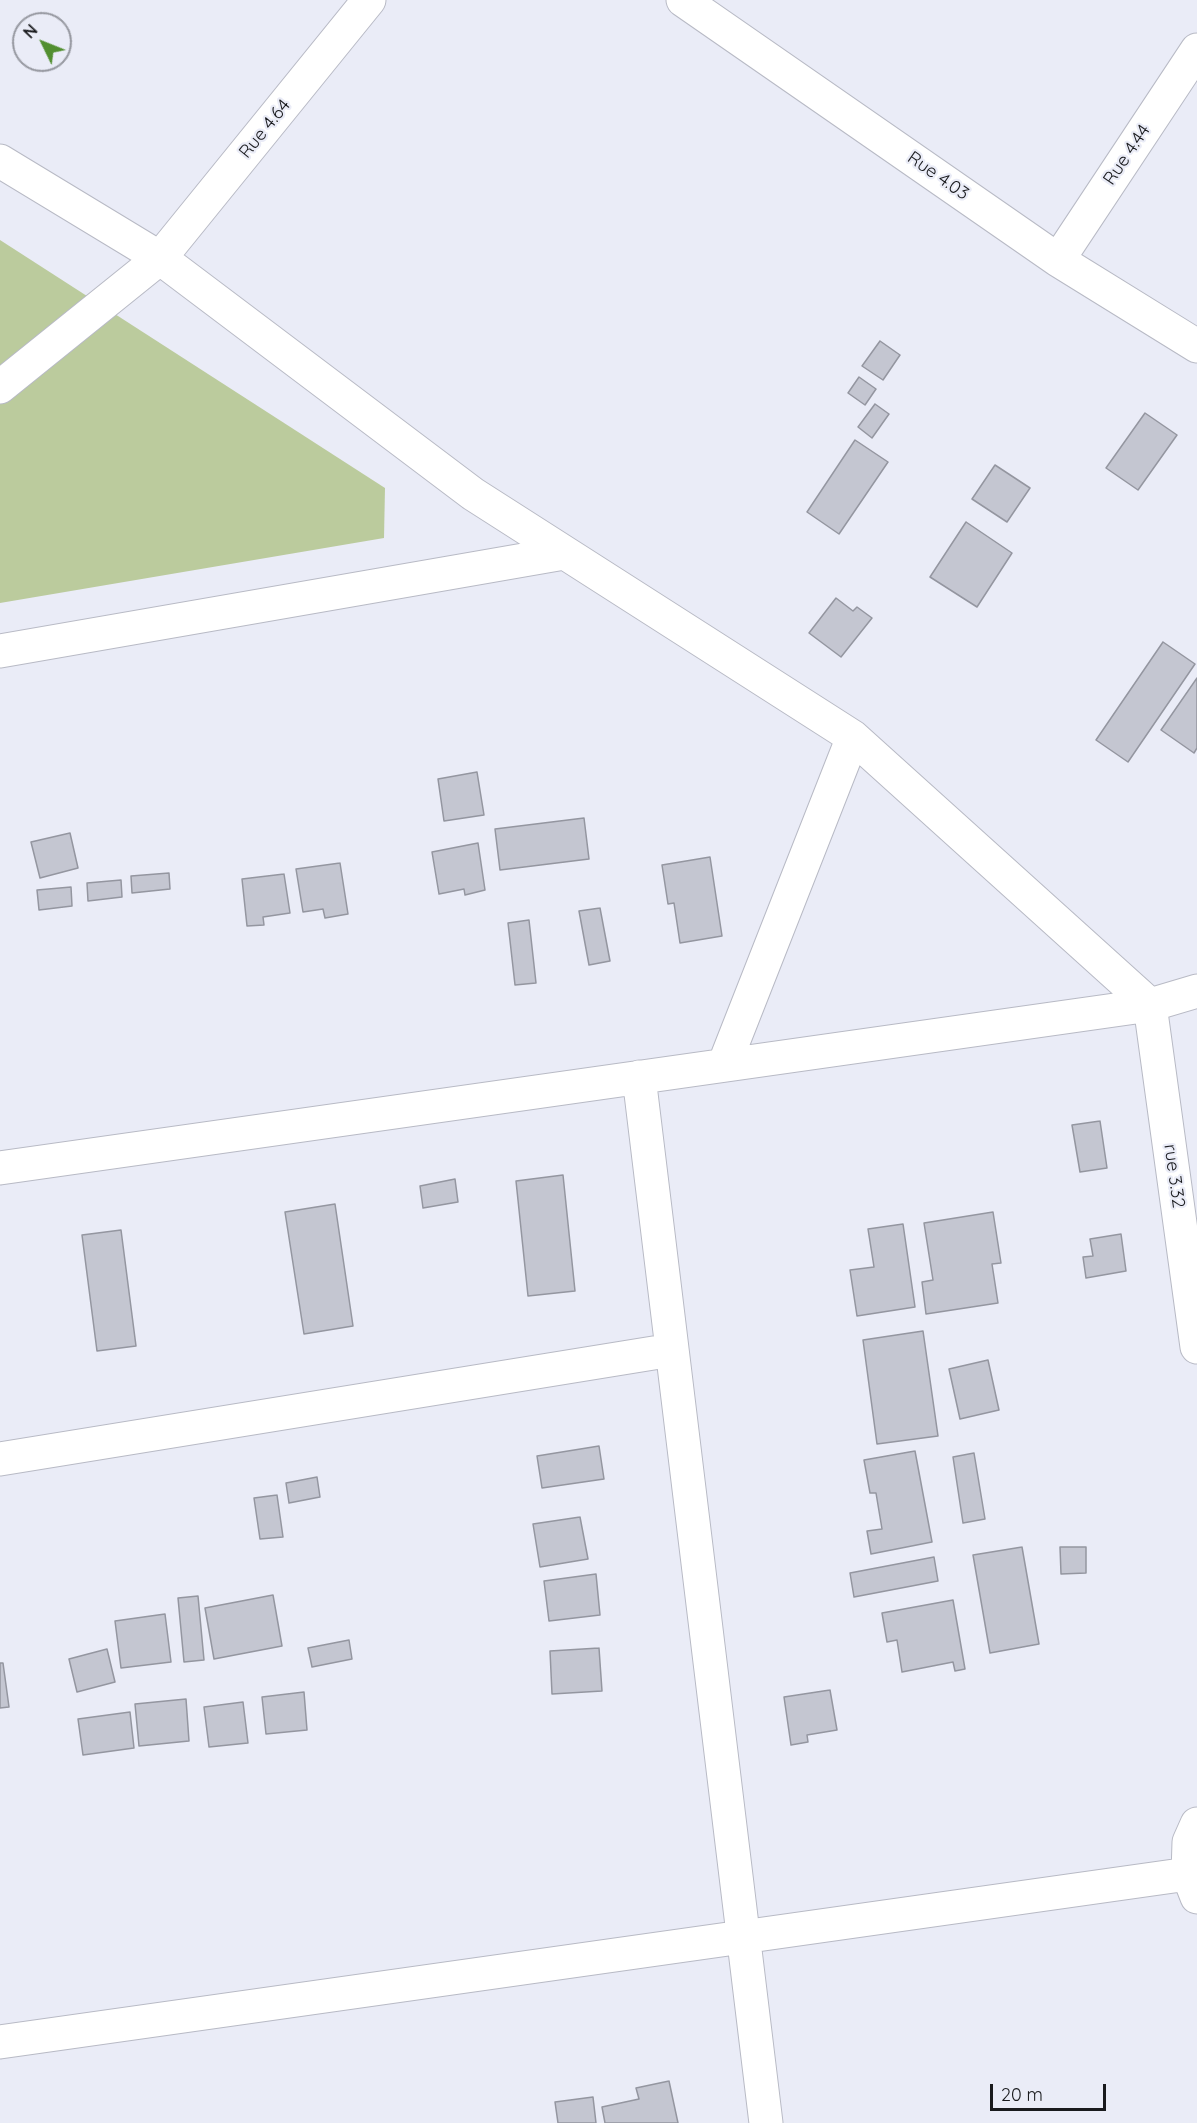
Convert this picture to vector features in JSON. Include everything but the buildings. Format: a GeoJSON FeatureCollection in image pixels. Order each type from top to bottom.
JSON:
{"type":"FeatureCollection","features":[{"type":"Feature","properties":{"kind":"street","name":"Rue 4.64"},"geometry":{"type":"LineString","coordinates":[[0,387],[160,258],[369,0]]}},
{"type":"Feature","properties":{"kind":"street","name":"Rue 4.03"},"geometry":{"type":"LineString","coordinates":[[683,0],[1058,260],[1197,346]]}},
{"type":"Feature","properties":{"kind":"street","name":"Rue 4.44"},"geometry":{"type":"LineString","coordinates":[[1058,260],[1197,50]]}},
{"type":"Feature","properties":{"kind":"street"},"geometry":{"type":"LineString","coordinates":[[0,161],[160,258],[473,494],[854,738],[1150,1005]]}},
{"type":"Feature","properties":{"kind":"street"},"geometry":{"type":"LineString","coordinates":[[0,651],[564,553]]}},
{"type":"Feature","properties":{"kind":"street"},"geometry":{"type":"LineString","coordinates":[[724,1065],[854,738]]}},
{"type":"Feature","properties":{"kind":"street"},"geometry":{"type":"LineString","coordinates":[[0,1168],[1150,1005],[1197,991]]}},
{"type":"Feature","properties":{"kind":"street","name":"rue 3.32"},"geometry":{"type":"LineString","coordinates":[[1150,1005],[1197,1347]]}},
{"type":"Feature","properties":{"kind":"street"},"geometry":{"type":"LineString","coordinates":[[639,1077],[766,2123]]}},
{"type":"Feature","properties":{"kind":"street"},"geometry":{"type":"LineString","coordinates":[[0,1459],[672,1350]]}},
{"type":"Feature","properties":{"kind":"street"},"geometry":{"type":"LineString","coordinates":[[0,2042],[744,1937],[1192,1886],[1188,1842],[1197,1824]]}},
{"type":"Feature","properties":{"kind":"green space"},"geometry":{"type":"Polygon","coordinates":[[[0,240],[385,488],[384,538],[0,603],[0,240]]]}}]}
